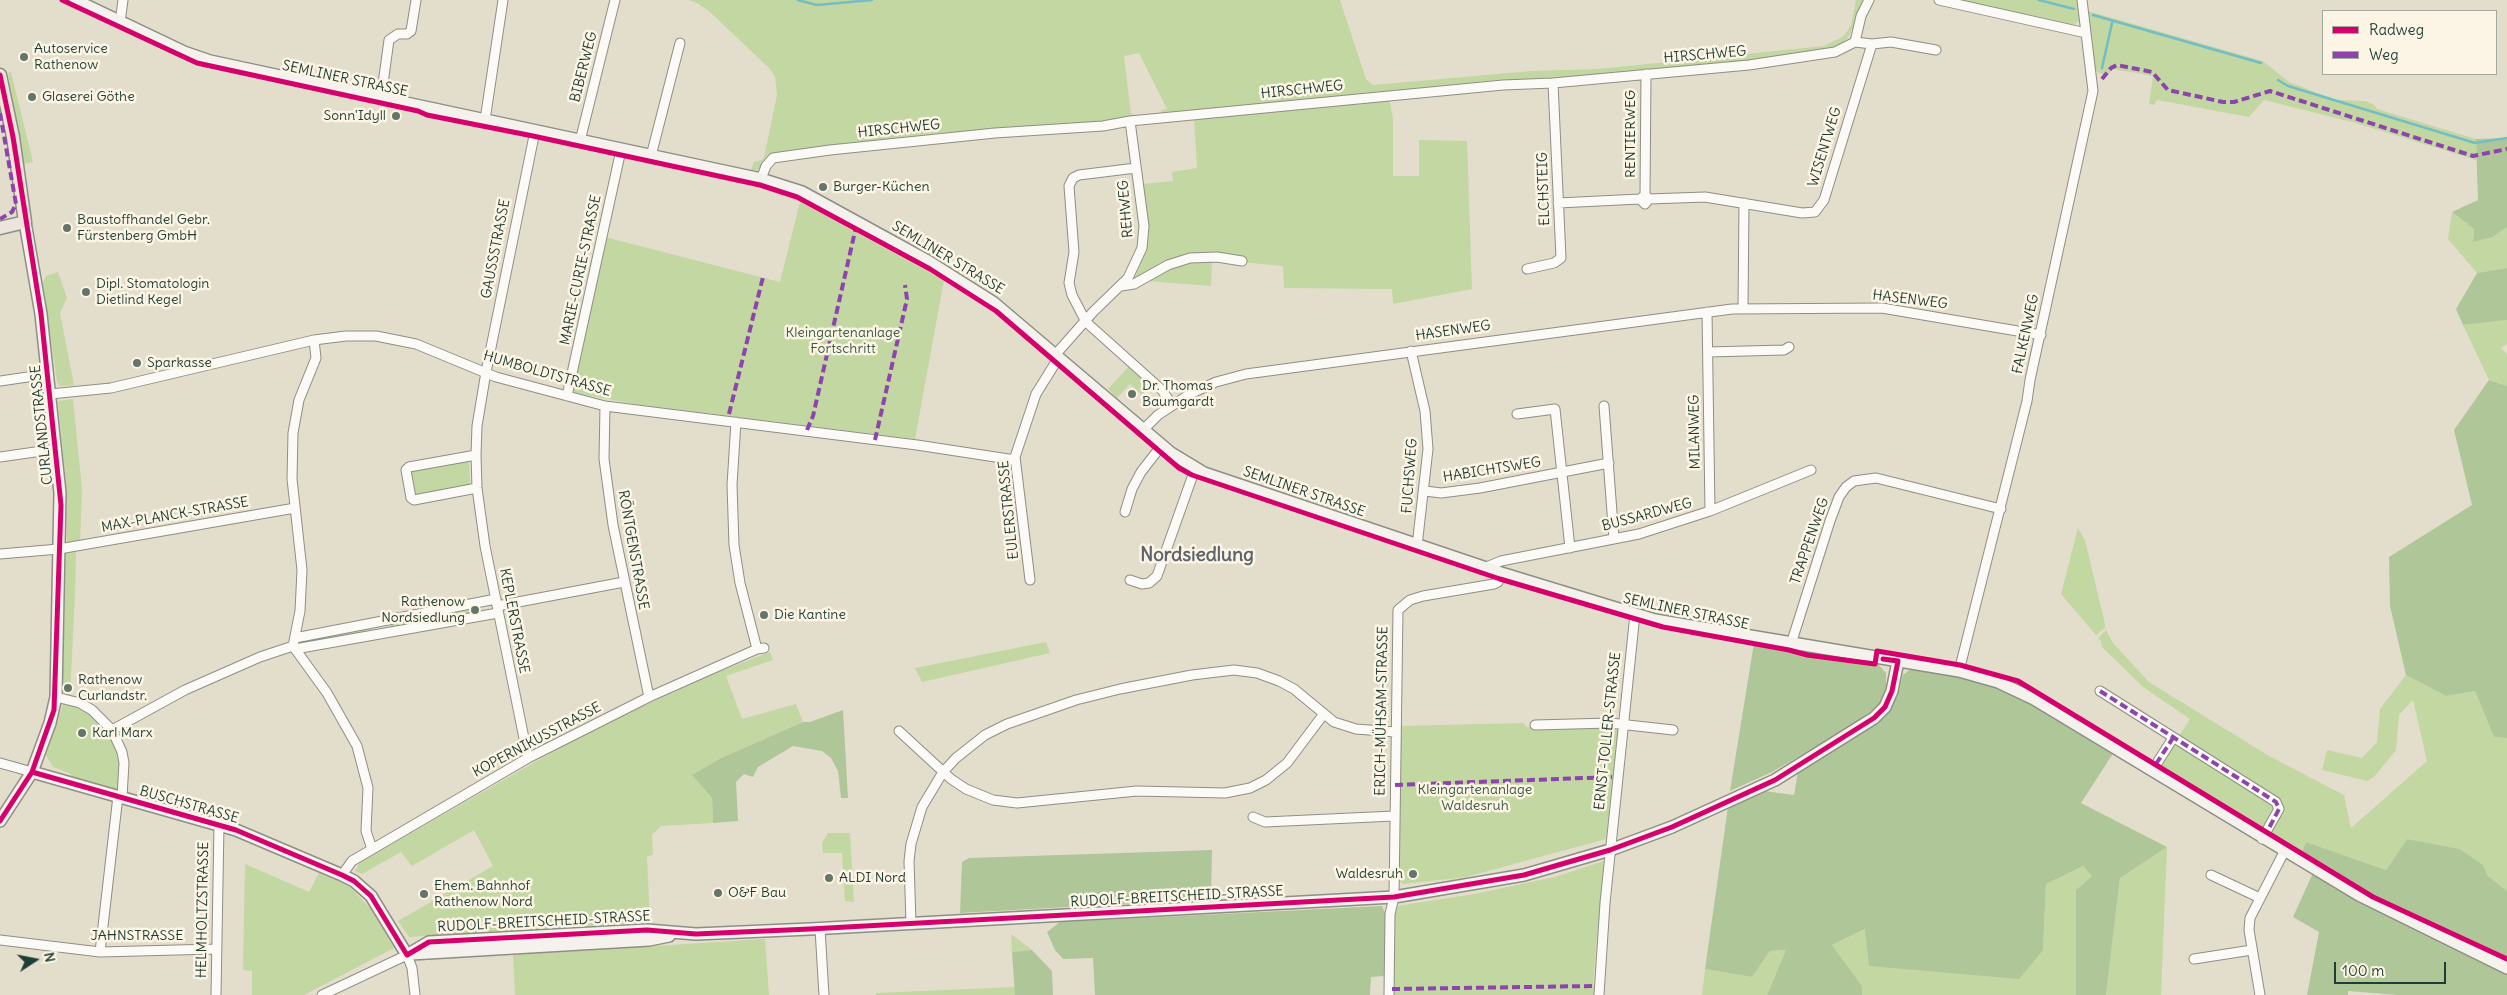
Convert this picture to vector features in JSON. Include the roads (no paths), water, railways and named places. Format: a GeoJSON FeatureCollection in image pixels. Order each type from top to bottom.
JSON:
{"type":"FeatureCollection","features":[{"type":"Feature","properties":{"kind":"main road","name":"CURLANDSTRASSE"},"geometry":{"type":"LineString","coordinates":[[0,75],[13,138],[25,222]]}},
{"type":"Feature","properties":{"kind":"main road"},"geometry":{"type":"LineString","coordinates":[[0,228],[25,222]]}},
{"type":"Feature","properties":{"kind":"street","name":"SEMLINER STRASSE"},"geometry":{"type":"LineString","coordinates":[[75,0],[184,52],[210,61],[762,179],[802,192],[939,267],[994,303],[1162,445],[1195,469],[1224,481],[1484,568],[1635,614],[1791,644],[1959,671],[2014,689],[2154,767],[2284,852],[2410,922],[2507,968]]}},
{"type":"Feature","properties":{"kind":"street"},"geometry":{"type":"LineString","coordinates":[[120,22],[123,0]]}},
{"type":"Feature","properties":{"kind":"street"},"geometry":{"type":"LineString","coordinates":[[381,98],[389,40],[398,34],[407,34],[411,31],[416,0]]}},
{"type":"Feature","properties":{"kind":"street"},"geometry":{"type":"LineString","coordinates":[[485,120],[503,0]]}},
{"type":"Feature","properties":{"kind":"street","name":"BIBERWEG"},"geometry":{"type":"LineString","coordinates":[[580,141],[615,0]]}},
{"type":"Feature","properties":{"kind":"street"},"geometry":{"type":"LineString","coordinates":[[1869,0],[1861,16],[1855,42],[1872,44],[1891,42],[1936,50]]}},
{"type":"Feature","properties":{"kind":"street"},"geometry":{"type":"LineString","coordinates":[[1939,0],[2086,33]]}},
{"type":"Feature","properties":{"kind":"street","name":"FALKENWEG"},"geometry":{"type":"LineString","coordinates":[[1959,671],[2001,509],[2041,335],[2093,91],[2082,0]]}},
{"type":"Feature","properties":{"kind":"street","name":"HIRSCHWEG"},"geometry":{"type":"LineString","coordinates":[[762,179],[766,166],[773,158],[830,150],[995,133],[1104,126],[1130,121],[1494,86],[1780,61],[1835,52],[1855,42]]}},
{"type":"Feature","properties":{"kind":"street"},"geometry":{"type":"LineString","coordinates":[[651,156],[680,43]]}},
{"type":"Feature","properties":{"kind":"street","name":"WISENTWEG"},"geometry":{"type":"LineString","coordinates":[[1558,203],[1706,197],[1802,213],[1815,212],[1824,200],[1872,44]]}},
{"type":"Feature","properties":{"kind":"street","name":"RENTIERWEG"},"geometry":{"type":"LineString","coordinates":[[1645,198],[1646,74]]}},
{"type":"Feature","properties":{"kind":"street","name":"ELCHSTEIG"},"geometry":{"type":"LineString","coordinates":[[1527,269],[1554,263],[1561,258],[1553,82]]}},
{"type":"Feature","properties":{"kind":"street","name":"REHWEG"},"geometry":{"type":"LineString","coordinates":[[1058,356],[1093,312],[1121,286],[1132,271],[1143,238],[1144,226],[1130,121]]}},
{"type":"Feature","properties":{"kind":"street","name":"GAUSSSTRASSE"},"geometry":{"type":"LineString","coordinates":[[486,372],[535,131]]}},
{"type":"Feature","properties":{"kind":"street","name":"MARIE-CURIE-STRASSE"},"geometry":{"type":"LineString","coordinates":[[567,396],[621,150]]}},
{"type":"Feature","properties":{"kind":"street"},"geometry":{"type":"LineString","coordinates":[[1136,168],[1079,174],[1073,178],[1069,186],[1074,252],[1069,283],[1072,295],[1086,322],[1162,390],[1172,405]]}},
{"type":"Feature","properties":{"kind":"street"},"geometry":{"type":"LineString","coordinates":[[1743,308],[1744,203]]}},
{"type":"Feature","properties":{"kind":"street","name":"CURLANDSTRASSE"},"geometry":{"type":"LineString","coordinates":[[0,821],[32,772],[50,723],[56,697],[60,493],[41,314],[25,222]]}},
{"type":"Feature","properties":{"kind":"street"},"geometry":{"type":"LineString","coordinates":[[1121,286],[1147,278],[1168,265],[1184,260],[1217,257],[1242,261]]}},
{"type":"Feature","properties":{"kind":"street","name":"HASENWEG"},"geometry":{"type":"LineString","coordinates":[[1144,430],[1158,415],[1172,405],[1204,388],[1232,377],[1411,351],[1743,308],[1882,308],[2041,335]]}},
{"type":"Feature","properties":{"kind":"street","name":"MILANWEG"},"geometry":{"type":"LineString","coordinates":[[1707,312],[1710,511]]}},
{"type":"Feature","properties":{"kind":"street","name":"HUMBOLDTSTRASSE"},"geometry":{"type":"LineString","coordinates":[[50,394],[112,388],[314,340],[362,335],[398,340],[428,348],[486,372],[605,406],[917,444],[1015,460]]}},
{"type":"Feature","properties":{"kind":"street"},"geometry":{"type":"LineString","coordinates":[[314,340],[316,358],[299,400],[293,432],[292,472],[302,570],[300,611],[294,644],[327,693],[357,746],[368,788],[366,831],[372,849]]}},
{"type":"Feature","properties":{"kind":"street"},"geometry":{"type":"LineString","coordinates":[[1708,352],[1784,350],[1789,347]]}},
{"type":"Feature","properties":{"kind":"street","name":"FUCHSWEG"},"geometry":{"type":"LineString","coordinates":[[1411,351],[1427,424],[1428,449],[1418,546]]}},
{"type":"Feature","properties":{"kind":"street","name":"EULERSTRASSE"},"geometry":{"type":"LineString","coordinates":[[1030,580],[1015,460],[1036,394],[1058,356]]}},
{"type":"Feature","properties":{"kind":"street","name":"KEPLERSTRASSE"},"geometry":{"type":"LineString","coordinates":[[486,372],[477,426],[477,488],[497,606],[528,758]]}},
{"type":"Feature","properties":{"kind":"street"},"geometry":{"type":"LineString","coordinates":[[0,381],[48,374]]}},
{"type":"Feature","properties":{"kind":"street","name":"RÖNTGENSTRASSE"},"geometry":{"type":"LineString","coordinates":[[605,406],[603,417],[606,474],[624,582],[649,697]]}},
{"type":"Feature","properties":{"kind":"street"},"geometry":{"type":"LineString","coordinates":[[1604,406],[1614,539]]}},
{"type":"Feature","properties":{"kind":"street","name":"HABICHTSWEG"},"geometry":{"type":"LineString","coordinates":[[1517,414],[1555,409],[1570,548]]}},
{"type":"Feature","properties":{"kind":"street","name":"KOPERNIKUSSTRASSE"},"geometry":{"type":"LineString","coordinates":[[342,876],[352,861],[528,758],[649,697],[761,648],[740,583],[734,545],[732,485],[736,422]]}},
{"type":"Feature","properties":{"kind":"street"},"geometry":{"type":"LineString","coordinates":[[1125,512],[1132,489],[1141,472],[1162,445]]}},
{"type":"Feature","properties":{"kind":"street"},"geometry":{"type":"LineString","coordinates":[[0,457],[56,449]]}},
{"type":"Feature","properties":{"kind":"street"},"geometry":{"type":"LineString","coordinates":[[476,455],[409,467],[406,470],[414,500],[477,488]]}},
{"type":"Feature","properties":{"kind":"street","name":"HABICHTSWEG"},"geometry":{"type":"LineString","coordinates":[[1425,491],[1441,493],[1480,488],[1609,464]]}},
{"type":"Feature","properties":{"kind":"street"},"geometry":{"type":"LineString","coordinates":[[1130,580],[1149,584],[1157,576],[1195,469]]}},
{"type":"Feature","properties":{"kind":"street","name":"BUSSARDWEG"},"geometry":{"type":"LineString","coordinates":[[1484,568],[1501,561],[1614,539],[1710,511],[1811,470]]}},
{"type":"Feature","properties":{"kind":"street","name":"TRAPPENWEG"},"geometry":{"type":"LineString","coordinates":[[1791,644],[1830,521],[1839,497],[1846,486],[1854,481],[1876,478],[2001,509]]}},
{"type":"Feature","properties":{"kind":"street","name":"MAX-PLANCK-STRASSE"},"geometry":{"type":"LineString","coordinates":[[0,554],[59,549],[295,508]]}},
{"type":"Feature","properties":{"kind":"street","name":"ERICH-MÜHSAM-STRASSE"},"geometry":{"type":"LineString","coordinates":[[1388,995],[1390,914],[1394,897],[1398,610],[1410,600],[1423,596],[1494,584],[1498,582],[1501,573]]}},
{"type":"Feature","properties":{"kind":"street"},"geometry":{"type":"LineString","coordinates":[[112,730],[193,686],[294,644],[624,582]]}},
{"type":"Feature","properties":{"kind":"street"},"geometry":{"type":"LineString","coordinates":[[294,644],[497,606]]}},
{"type":"Feature","properties":{"kind":"street","name":"ERNST-TOLLER-STRASSE"},"geometry":{"type":"LineString","coordinates":[[1599,995],[1610,850],[1635,614]]}},
{"type":"Feature","properties":{"kind":"street","name":"RUDOLF-BREITSCHEID-STRASSE"},"geometry":{"type":"LineString","coordinates":[[407,954],[429,942],[647,930],[685,934],[820,928],[1394,897],[1524,875],[1610,850],[1672,827],[1775,780],[1874,718],[1885,708],[1892,691],[1898,661]]}},
{"type":"Feature","properties":{"kind":"street"},"geometry":{"type":"LineString","coordinates":[[912,923],[908,871],[911,844],[922,807],[943,772],[967,748],[985,734],[1032,714],[1120,689],[1192,675],[1234,670],[1268,676],[1294,689],[1323,715],[1334,722],[1356,729],[1395,732]]}},
{"type":"Feature","properties":{"kind":"street"},"geometry":{"type":"LineString","coordinates":[[2100,691],[2276,802],[2279,809],[2262,838]]}},
{"type":"Feature","properties":{"kind":"street"},"geometry":{"type":"LineString","coordinates":[[56,697],[80,703],[92,710],[112,730],[122,752],[124,763],[100,952]]}},
{"type":"Feature","properties":{"kind":"street"},"geometry":{"type":"LineString","coordinates":[[899,731],[943,772],[966,789],[993,800],[1017,803],[1136,791],[1238,792],[1266,780],[1287,763],[1323,715]]}},
{"type":"Feature","properties":{"kind":"street"},"geometry":{"type":"LineString","coordinates":[[1535,725],[1623,723],[1672,730]]}},
{"type":"Feature","properties":{"kind":"street"},"geometry":{"type":"LineString","coordinates":[[2154,767],[2173,738]]}},
{"type":"Feature","properties":{"kind":"street"},"geometry":{"type":"LineString","coordinates":[[0,762],[32,772]]}},
{"type":"Feature","properties":{"kind":"street","name":"BUSCHSTRASSE"},"geometry":{"type":"LineString","coordinates":[[32,772],[236,830],[354,881],[371,896],[407,954]]}},
{"type":"Feature","properties":{"kind":"street"},"geometry":{"type":"LineString","coordinates":[[1253,817],[1265,822],[1394,816]]}},
{"type":"Feature","properties":{"kind":"street","name":"HELMHOLTZSTRASSE"},"geometry":{"type":"LineString","coordinates":[[216,995],[215,950],[219,825]]}},
{"type":"Feature","properties":{"kind":"street"},"geometry":{"type":"LineString","coordinates":[[2260,995],[2249,930],[2250,918],[2284,852]]}},
{"type":"Feature","properties":{"kind":"street"},"geometry":{"type":"LineString","coordinates":[[2211,875],[2260,898]]}},
{"type":"Feature","properties":{"kind":"street"},"geometry":{"type":"LineString","coordinates":[[820,928],[824,995]]}},
{"type":"Feature","properties":{"kind":"street","name":"JAHNSTRASSE"},"geometry":{"type":"LineString","coordinates":[[0,940],[100,952],[215,950]]}},
{"type":"Feature","properties":{"kind":"street"},"geometry":{"type":"LineString","coordinates":[[2194,959],[2252,950]]}},
{"type":"Feature","properties":{"kind":"street"},"geometry":{"type":"LineString","coordinates":[[322,995],[407,954],[413,974],[414,995]]}},
{"type":"Feature","properties":{"kind":"waterway"},"geometry":{"type":"LineString","coordinates":[[798,0],[817,5],[872,0]]}},
{"type":"Feature","properties":{"kind":"waterway"},"geometry":{"type":"LineString","coordinates":[[2039,0],[2074,9]]}},
{"type":"Feature","properties":{"kind":"waterway"},"geometry":{"type":"LineString","coordinates":[[2093,15],[2261,63]]}},
{"type":"Feature","properties":{"kind":"waterway"},"geometry":{"type":"LineString","coordinates":[[2102,68],[2112,23]]}},
{"type":"Feature","properties":{"kind":"waterway"},"geometry":{"type":"LineString","coordinates":[[2278,80],[2288,86],[2475,143],[2507,138]]}},
{"type":"Feature","properties":{"kind":"place","name":"Autoservice Rathenow"},"geometry":{"type":"Point","coordinates":[24,57]}},
{"type":"Feature","properties":{"kind":"place","name":"Glaserei Göthe"},"geometry":{"type":"Point","coordinates":[32,97]}},
{"type":"Feature","properties":{"kind":"place","name":"Sonn'Idyll"},"geometry":{"type":"Point","coordinates":[396,116]}},
{"type":"Feature","properties":{"kind":"place","name":"Burger-Küchen"},"geometry":{"type":"Point","coordinates":[823,187]}},
{"type":"Feature","properties":{"kind":"place","name":"Baustoffhandel Gebr. Fürstenberg GmbH"},"geometry":{"type":"Point","coordinates":[67,228]}},
{"type":"Feature","properties":{"kind":"place","name":"Dipl. Stomatologin Dietlind Kegel"},"geometry":{"type":"Point","coordinates":[86,292]}},
{"type":"Feature","properties":{"kind":"place","name":"Sparkasse"},"geometry":{"type":"Point","coordinates":[137,363]}},
{"type":"Feature","properties":{"kind":"place","name":"Dr. Thomas Baumgardt"},"geometry":{"type":"Point","coordinates":[1132,394]}},
{"type":"Feature","properties":{"kind":"place","name":"Rathenow Nordsiedlung"},"geometry":{"type":"Point","coordinates":[475,610]}},
{"type":"Feature","properties":{"kind":"place","name":"Die Kantine"},"geometry":{"type":"Point","coordinates":[764,615]}},
{"type":"Feature","properties":{"kind":"place","name":"Rathenow Curlandstr."},"geometry":{"type":"Point","coordinates":[68,688]}},
{"type":"Feature","properties":{"kind":"place","name":"Karl Marx"},"geometry":{"type":"Point","coordinates":[82,733]}},
{"type":"Feature","properties":{"kind":"place","name":"Waldesruh"},"geometry":{"type":"Point","coordinates":[1413,874]}},
{"type":"Feature","properties":{"kind":"place","name":"ALDI Nord"},"geometry":{"type":"Point","coordinates":[829,878]}},
{"type":"Feature","properties":{"kind":"place","name":"O&F Bau"},"geometry":{"type":"Point","coordinates":[718,893]}},
{"type":"Feature","properties":{"kind":"place","name":"Ehem. Bahnhof Rathenow Nord"},"geometry":{"type":"Point","coordinates":[424,894]}},
{"type":"Feature","properties":{"kind":"district","name":"Nordsiedlung"},"geometry":{"type":"Point","coordinates":[1197,556]}},
{"type":"Feature","properties":{"kind":"park label","name":"Kleingartenanlage Fortschritt"},"geometry":{"type":"Point","coordinates":[843,342]}},
{"type":"Feature","properties":{"kind":"park label","name":"Kleingartenanlage Waldesruh"},"geometry":{"type":"Point","coordinates":[1475,798]}}]}
